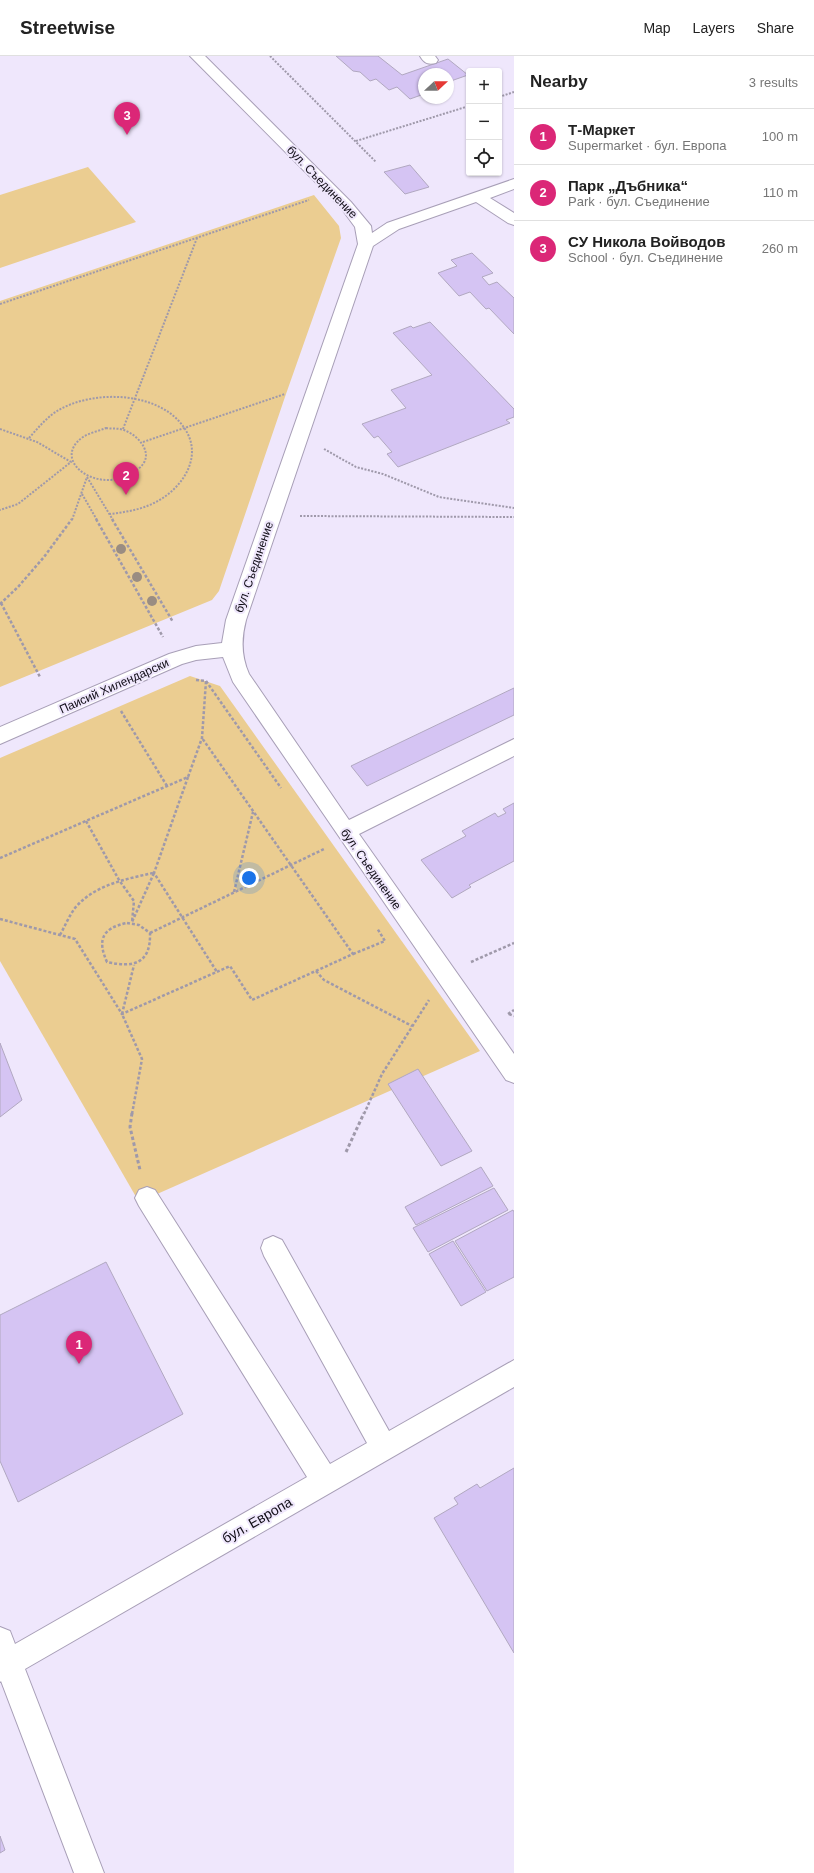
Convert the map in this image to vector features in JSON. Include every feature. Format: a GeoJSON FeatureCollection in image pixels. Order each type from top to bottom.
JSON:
{"type":"FeatureCollection","features":[{"type":"Feature","properties":{"kind":"street","name":"бул. Съединение"},"geometry":{"type":"LineString","coordinates":[[197,56],[346,205],[363,226],[366,244],[236,620],[231,649],[233,662],[240,677],[345,831],[514,1073]]}},
{"type":"Feature","properties":{"kind":"street"},"geometry":{"type":"LineString","coordinates":[[366,244],[393,226],[514,184]]}},
{"type":"Feature","properties":{"kind":"street"},"geometry":{"type":"LineString","coordinates":[[478,196],[514,220]]}},
{"type":"Feature","properties":{"kind":"street","name":"Паисий Хилендарски"},"geometry":{"type":"LineString","coordinates":[[0,736],[176,660],[196,653],[231,649]]}},
{"type":"Feature","properties":{"kind":"street"},"geometry":{"type":"LineString","coordinates":[[345,831],[514,747]]}},
{"type":"Feature","properties":{"kind":"street"},"geometry":{"type":"LineString","coordinates":[[147,1198],[325,1481]]}},
{"type":"Feature","properties":{"kind":"street"},"geometry":{"type":"LineString","coordinates":[[273,1248],[384,1448]]}},
{"type":"Feature","properties":{"kind":"street","name":"бул. Европа"},"geometry":{"type":"LineString","coordinates":[[3,1658],[325,1481],[514,1373]]}},
{"type":"Feature","properties":{"kind":"street"},"geometry":{"type":"LineString","coordinates":[[3,1658],[89,1873]]}},
{"type":"Feature","properties":{"kind":"path"},"geometry":{"type":"LineString","coordinates":[[270,56],[376,162]]}},
{"type":"Feature","properties":{"kind":"path"},"geometry":{"type":"LineString","coordinates":[[502,96],[514,92]]}},
{"type":"Feature","properties":{"kind":"path"},"geometry":{"type":"LineString","coordinates":[[356,141],[466,107]]}},
{"type":"Feature","properties":{"kind":"path"},"geometry":{"type":"LineString","coordinates":[[0,304],[315,198]]}},
{"type":"Feature","properties":{"kind":"path"},"geometry":{"type":"LineString","coordinates":[[123,429],[197,238]]}},
{"type":"Feature","properties":{"kind":"path"},"geometry":{"type":"LineString","coordinates":[[143,442],[286,394]]}},
{"type":"Feature","properties":{"kind":"path"},"geometry":{"type":"LineString","coordinates":[[29,438],[35,427],[45,418],[70,404],[101,398],[134,400],[150,404],[176,418],[189,436],[192,448],[192,459],[182,482],[172,492],[159,501],[128,512],[110,514]]}},
{"type":"Feature","properties":{"kind":"path"},"geometry":{"type":"LineString","coordinates":[[0,429],[29,438],[51,448],[71,462],[77,470],[87,476],[102,481],[119,479],[134,474],[144,464],[147,453],[143,442],[134,434],[123,429],[106,428],[90,432],[78,440],[71,450],[71,462]]}},
{"type":"Feature","properties":{"kind":"path"},"geometry":{"type":"LineString","coordinates":[[323,449],[356,467],[383,474],[439,496],[514,508]]}},
{"type":"Feature","properties":{"kind":"path"},"geometry":{"type":"LineString","coordinates":[[0,510],[18,504],[71,462]]}},
{"type":"Feature","properties":{"kind":"path"},"geometry":{"type":"LineString","coordinates":[[87,476],[172,622]]}},
{"type":"Feature","properties":{"kind":"path"},"geometry":{"type":"LineString","coordinates":[[40,676],[1,604],[44,557],[71,522],[87,476]]}},
{"type":"Feature","properties":{"kind":"path"},"geometry":{"type":"LineString","coordinates":[[82,494],[157,628]]}},
{"type":"Feature","properties":{"kind":"path"},"geometry":{"type":"LineString","coordinates":[[293,516],[514,517]]}},
{"type":"Feature","properties":{"kind":"path"},"geometry":{"type":"LineString","coordinates":[[132,922],[154,873],[202,738],[206,681],[283,791]]}},
{"type":"Feature","properties":{"kind":"path"},"geometry":{"type":"LineString","coordinates":[[120,710],[167,786]]}},
{"type":"Feature","properties":{"kind":"path"},"geometry":{"type":"LineString","coordinates":[[202,738],[290,866],[353,954]]}},
{"type":"Feature","properties":{"kind":"path"},"geometry":{"type":"LineString","coordinates":[[0,858],[188,777]]}},
{"type":"Feature","properties":{"kind":"path"},"geometry":{"type":"LineString","coordinates":[[234,892],[253,812]]}},
{"type":"Feature","properties":{"kind":"path"},"geometry":{"type":"LineString","coordinates":[[86,821],[120,880],[134,901],[132,922]]}},
{"type":"Feature","properties":{"kind":"path"},"geometry":{"type":"LineString","coordinates":[[150,932],[324,849],[320,843]]}},
{"type":"Feature","properties":{"kind":"path"},"geometry":{"type":"LineString","coordinates":[[60,935],[75,908],[91,893],[120,880],[154,873]]}},
{"type":"Feature","properties":{"kind":"path"},"geometry":{"type":"LineString","coordinates":[[154,873],[216,972]]}},
{"type":"Feature","properties":{"kind":"path"},"geometry":{"type":"LineString","coordinates":[[0,919],[75,939],[122,1014],[142,1059],[130,1127],[147,1198]]}},
{"type":"Feature","properties":{"kind":"path"},"geometry":{"type":"LineString","coordinates":[[132,922],[143,926],[150,932],[152,944],[146,957],[134,965],[120,966],[107,962],[101,949],[102,938],[107,932],[118,925],[132,922]]}},
{"type":"Feature","properties":{"kind":"path"},"geometry":{"type":"LineString","coordinates":[[122,1014],[230,966],[252,1000],[385,941],[377,928]]}},
{"type":"Feature","properties":{"kind":"path"},"geometry":{"type":"LineString","coordinates":[[346,1152],[382,1074],[445,974],[514,943]]}},
{"type":"Feature","properties":{"kind":"path"},"geometry":{"type":"LineString","coordinates":[[122,1014],[134,965]]}},
{"type":"Feature","properties":{"kind":"path"},"geometry":{"type":"LineString","coordinates":[[316,971],[324,980],[412,1026]]}},
{"type":"Feature","properties":{"kind":"shaded area"},"geometry":{"type":"Polygon","coordinates":[[[88,167],[136,222],[0,268],[0,195],[88,167]]]}},
{"type":"Feature","properties":{"kind":"shaded area"},"geometry":{"type":"Polygon","coordinates":[[[314,195],[339,226],[341,238],[219,591],[212,600],[0,687],[0,301],[314,195]]]}},
{"type":"Feature","properties":{"kind":"shaded area"},"geometry":{"type":"Polygon","coordinates":[[[190,676],[220,686],[480,1051],[139,1202],[0,961],[0,758],[190,676]]]}},
{"type":"Feature","properties":{"kind":"building"},"geometry":{"type":"Polygon","coordinates":[[[336,56],[378,56],[402,75],[418,69],[418,96],[410,99],[397,87],[389,90],[376,79],[370,81],[360,72],[353,71],[336,56]]]}},
{"type":"Feature","properties":{"kind":"building"},"geometry":{"type":"Polygon","coordinates":[[[448,59],[466,73],[466,76],[454,80],[454,68],[422,68],[448,59]]]}},
{"type":"Feature","properties":{"kind":"building"},"geometry":{"type":"Polygon","coordinates":[[[410,165],[429,187],[405,194],[384,172],[410,165]]]}},
{"type":"Feature","properties":{"kind":"building"},"geometry":{"type":"Polygon","coordinates":[[[472,253],[493,273],[482,277],[489,285],[497,282],[514,298],[514,334],[489,308],[486,309],[470,292],[459,296],[438,273],[457,266],[451,260],[472,253]]]}},
{"type":"Feature","properties":{"kind":"building"},"geometry":{"type":"Polygon","coordinates":[[[430,322],[514,409],[514,417],[506,420],[510,423],[398,467],[387,454],[392,452],[378,436],[374,438],[362,424],[406,408],[391,390],[432,375],[393,333],[411,326],[413,328],[430,322]]]}},
{"type":"Feature","properties":{"kind":"building"},"geometry":{"type":"Polygon","coordinates":[[[514,688],[514,715],[367,786],[351,766],[514,688]]]}},
{"type":"Feature","properties":{"kind":"building"},"geometry":{"type":"Polygon","coordinates":[[[514,803],[514,861],[469,885],[471,887],[452,898],[421,860],[466,836],[462,831],[495,813],[498,817],[506,813],[503,809],[514,803]]]}},
{"type":"Feature","properties":{"kind":"building"},"geometry":{"type":"Polygon","coordinates":[[[0,1043],[22,1100],[0,1117],[0,1043]]]}},
{"type":"Feature","properties":{"kind":"building"},"geometry":{"type":"Polygon","coordinates":[[[418,1069],[472,1151],[441,1166],[388,1084],[418,1069]]]}},
{"type":"Feature","properties":{"kind":"building"},"geometry":{"type":"Polygon","coordinates":[[[481,1167],[493,1186],[416,1225],[405,1207],[481,1167]]]}},
{"type":"Feature","properties":{"kind":"building"},"geometry":{"type":"Polygon","coordinates":[[[494,1188],[508,1210],[428,1252],[413,1228],[494,1188]]]}},
{"type":"Feature","properties":{"kind":"building"},"geometry":{"type":"Polygon","coordinates":[[[513,1210],[514,1277],[487,1291],[455,1241],[513,1210]]]}},
{"type":"Feature","properties":{"kind":"building"},"geometry":{"type":"Polygon","coordinates":[[[453,1241],[486,1292],[461,1306],[429,1254],[453,1241]]]}},
{"type":"Feature","properties":{"kind":"building"},"geometry":{"type":"Polygon","coordinates":[[[106,1262],[183,1414],[18,1502],[0,1461],[0,1315],[106,1262]]]}},
{"type":"Feature","properties":{"kind":"building"},"geometry":{"type":"Polygon","coordinates":[[[514,1468],[514,1653],[434,1518],[458,1504],[454,1498],[477,1484],[480,1488],[514,1468]]]}},
{"type":"Feature","properties":{"kind":"building"},"geometry":{"type":"Polygon","coordinates":[[[0,1836],[5,1850],[0,1853],[0,1836]]]}},
{"type":"Feature","properties":{"kind":"place","name":"СУ Никола Войводов"},"geometry":{"type":"Point","coordinates":[127,135]}},
{"type":"Feature","properties":{"kind":"place","name":"Парк „Дъбника“"},"geometry":{"type":"Point","coordinates":[126,495]}},
{"type":"Feature","properties":{"kind":"place","name":"Т-Маркет"},"geometry":{"type":"Point","coordinates":[79,1364]}}]}
